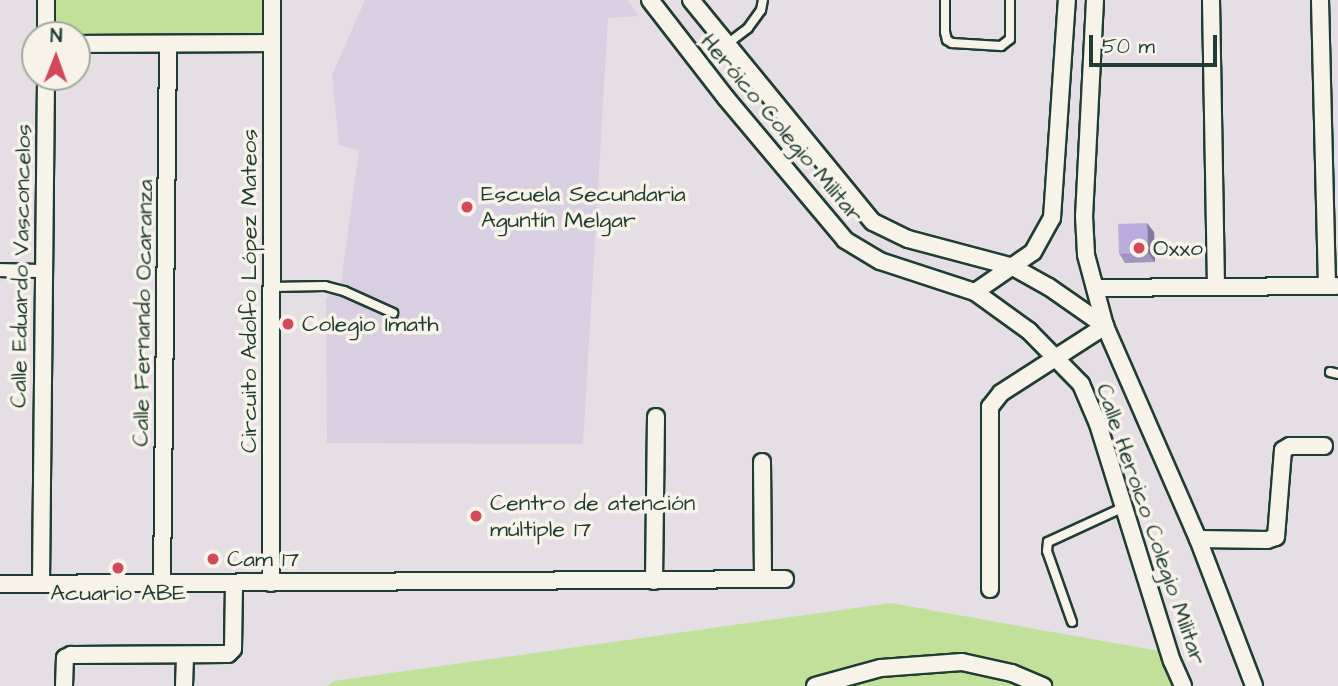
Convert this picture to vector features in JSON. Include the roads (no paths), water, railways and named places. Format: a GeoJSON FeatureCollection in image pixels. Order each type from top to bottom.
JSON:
{"type":"FeatureCollection","features":[{"type":"Feature","properties":{"kind":"street"},"geometry":{"type":"LineString","coordinates":[[46,0],[46,21]]}},
{"type":"Feature","properties":{"kind":"street","name":"Circuito Adolfo López Mateos"},"geometry":{"type":"LineString","coordinates":[[271,583],[272,0]]}},
{"type":"Feature","properties":{"kind":"street","name":"Heróico Colegio Militar"},"geometry":{"type":"LineString","coordinates":[[650,0],[726,99],[845,240],[880,261],[975,292]]}},
{"type":"Feature","properties":{"kind":"street","name":"Heróico Colegio Militar"},"geometry":{"type":"LineString","coordinates":[[691,0],[873,222],[908,239],[1013,267],[1049,287],[1105,326]]}},
{"type":"Feature","properties":{"kind":"street"},"geometry":{"type":"LineString","coordinates":[[975,292],[1033,252],[1052,218],[1067,0]]}},
{"type":"Feature","properties":{"kind":"street","name":"Calle Heroico Colegio Militar"},"geometry":{"type":"LineString","coordinates":[[1095,0],[1084,238],[1105,326],[1198,539],[1254,686]]}},
{"type":"Feature","properties":{"kind":"street"},"geometry":{"type":"LineString","coordinates":[[1211,0],[1216,287]]}},
{"type":"Feature","properties":{"kind":"street"},"geometry":{"type":"LineString","coordinates":[[1096,288],[1333,286],[1320,0]]}},
{"type":"Feature","properties":{"kind":"street"},"geometry":{"type":"LineString","coordinates":[[91,44],[272,43]]}},
{"type":"Feature","properties":{"kind":"street","name":"Calle Fernando Ocaranza"},"geometry":{"type":"LineString","coordinates":[[162,583],[169,44]]}},
{"type":"Feature","properties":{"kind":"street","name":"Calle Eduardo Vasconcelos"},"geometry":{"type":"LineString","coordinates":[[41,582],[46,91]]}},
{"type":"Feature","properties":{"kind":"street"},"geometry":{"type":"LineString","coordinates":[[1061,97],[1090,98]]}},
{"type":"Feature","properties":{"kind":"street"},"geometry":{"type":"LineString","coordinates":[[0,270],[44,271]]}},
{"type":"Feature","properties":{"kind":"street","name":"Calle Heroico Colegio Militar"},"geometry":{"type":"LineString","coordinates":[[975,292],[1029,331],[1081,384],[1124,507],[1172,661],[1183,686]]}},
{"type":"Feature","properties":{"kind":"street"},"geometry":{"type":"LineString","coordinates":[[990,589],[990,407],[1001,393],[1059,359],[1105,326]]}},
{"type":"Feature","properties":{"kind":"street"},"geometry":{"type":"LineString","coordinates":[[654,581],[656,417]]}},
{"type":"Feature","properties":{"kind":"street"},"geometry":{"type":"LineString","coordinates":[[1198,539],[1267,541],[1276,537],[1283,450],[1290,446],[1324,446]]}},
{"type":"Feature","properties":{"kind":"street"},"geometry":{"type":"LineString","coordinates":[[762,462],[763,579]]}},
{"type":"Feature","properties":{"kind":"street"},"geometry":{"type":"LineString","coordinates":[[0,584],[785,579]]}},
{"type":"Feature","properties":{"kind":"street"},"geometry":{"type":"LineString","coordinates":[[64,686],[68,655],[223,655],[233,649],[234,583]]}},
{"type":"Feature","properties":{"kind":"street"},"geometry":{"type":"LineString","coordinates":[[184,655],[184,686]]}},
{"type":"Feature","properties":{"kind":"street"},"geometry":{"type":"LineString","coordinates":[[815,686],[881,668],[962,662],[999,669],[1043,686]]}},
{"type":"Feature","properties":{"kind":"lane"},"geometry":{"type":"LineString","coordinates":[[727,44],[748,27],[761,10],[763,0]]}},
{"type":"Feature","properties":{"kind":"lane"},"geometry":{"type":"LineString","coordinates":[[946,0],[944,32],[947,40],[952,43],[1001,46],[1010,39],[1010,0]]}},
{"type":"Feature","properties":{"kind":"lane"},"geometry":{"type":"LineString","coordinates":[[271,287],[325,286],[344,291],[393,313]]}},
{"type":"Feature","properties":{"kind":"lane"},"geometry":{"type":"LineString","coordinates":[[1072,622],[1047,551],[1048,542],[1124,507]]}},
{"type":"Feature","properties":{"kind":"place","name":"Escuela Secundaria Aguntín Melgar"},"geometry":{"type":"Point","coordinates":[467,207]}},
{"type":"Feature","properties":{"kind":"place","name":"Oxxo"},"geometry":{"type":"Point","coordinates":[1139,248]}},
{"type":"Feature","properties":{"kind":"place","name":"Colegio Imath"},"geometry":{"type":"Point","coordinates":[288,324]}},
{"type":"Feature","properties":{"kind":"place","name":"Centro de atención múltiple 17"},"geometry":{"type":"Point","coordinates":[476,516]}},
{"type":"Feature","properties":{"kind":"place","name":"Cam 17"},"geometry":{"type":"Point","coordinates":[213,559]}},
{"type":"Feature","properties":{"kind":"place","name":"Acuario ABE"},"geometry":{"type":"Point","coordinates":[118,568]}}]}
